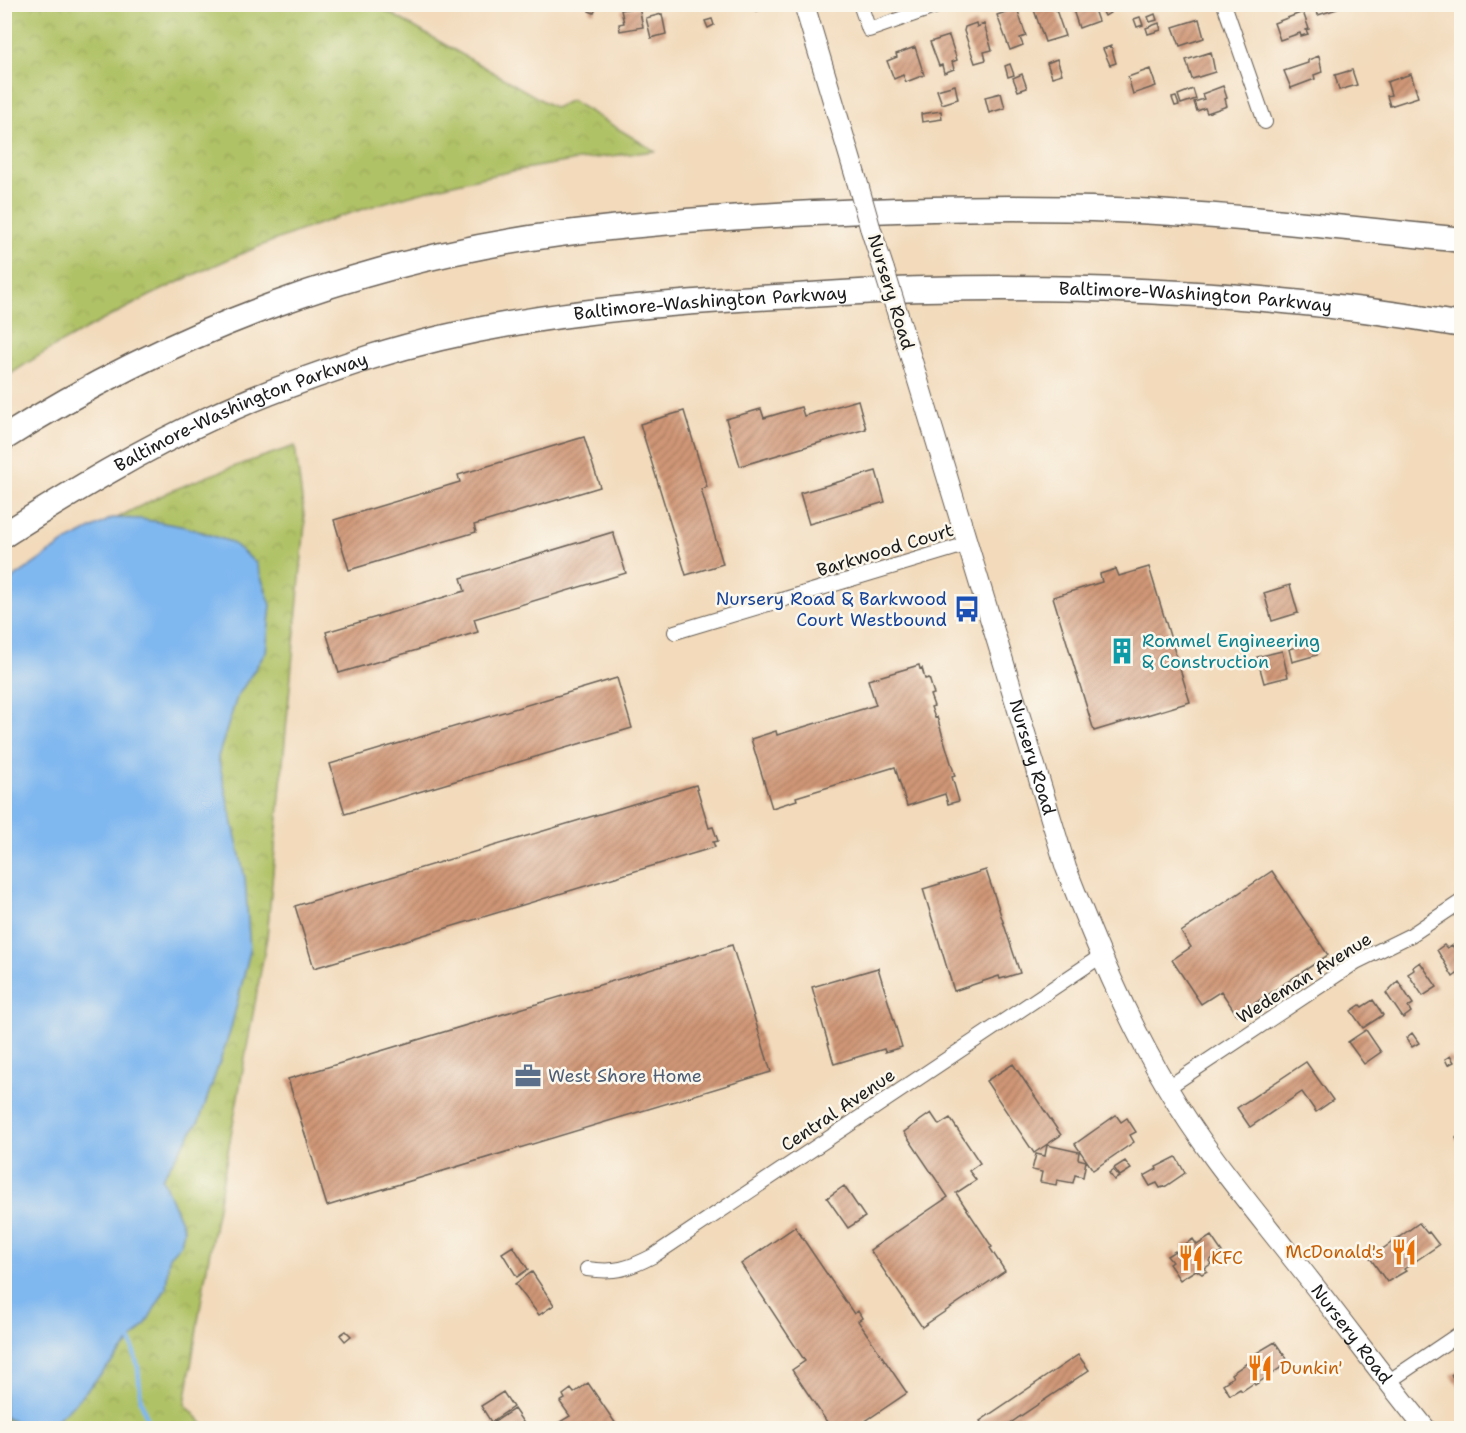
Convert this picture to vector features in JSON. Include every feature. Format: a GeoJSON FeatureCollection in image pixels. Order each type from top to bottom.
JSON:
{"type":"FeatureCollection","features":[{"type":"Feature","properties":{"kind":"highway"},"geometry":{"type":"LineString","coordinates":[[4,438],[56,405],[104,379],[176,344],[250,313],[362,276],[454,253],[557,234],[769,215],[1010,207],[1217,216],[1461,240]]}},
{"type":"Feature","properties":{"kind":"highway","name":"Baltimore-Washington Parkway"},"geometry":{"type":"LineString","coordinates":[[4,535],[146,451],[213,417],[278,389],[374,356],[464,333],[568,314],[673,303],[768,297],[921,289],[1018,288],[1229,297],[1321,305],[1461,325]]}},
{"type":"Feature","properties":{"kind":"main road","name":"Nursery Road"},"geometry":{"type":"LineString","coordinates":[[804,4],[1053,828],[1066,868],[1101,956],[1167,1088],[1233,1185],[1425,1428]]}},
{"type":"Feature","properties":{"kind":"street"},"geometry":{"type":"LineString","coordinates":[[860,4],[869,30],[943,4]]}},
{"type":"Feature","properties":{"kind":"street"},"geometry":{"type":"LineString","coordinates":[[1224,4],[1265,123]]}},
{"type":"Feature","properties":{"kind":"street","name":"Barkwood Court"},"geometry":{"type":"LineString","coordinates":[[675,632],[968,544]]}},
{"type":"Feature","properties":{"kind":"street","name":"Wedeman Avenue"},"geometry":{"type":"LineString","coordinates":[[1167,1088],[1356,962],[1411,935],[1461,901]]}},
{"type":"Feature","properties":{"kind":"street","name":"Central Avenue"},"geometry":{"type":"LineString","coordinates":[[587,1269],[608,1272],[628,1268],[653,1256],[1101,956]]}},
{"type":"Feature","properties":{"kind":"street"},"geometry":{"type":"LineString","coordinates":[[1388,1383],[1461,1332]]}},
{"type":"Feature","properties":{"kind":"green space"},"geometry":{"type":"Polygon","coordinates":[[[5,4],[376,5],[555,108],[571,100],[655,151],[560,163],[489,176],[432,189],[320,224],[265,244],[159,291],[55,346],[5,378],[5,4]]]}},
{"type":"Feature","properties":{"kind":"green space"},"geometry":{"type":"Polygon","coordinates":[[[295,446],[305,523],[267,937],[205,1278],[185,1404],[207,1428],[5,1428],[5,585],[85,536],[169,492],[295,446]]]}},
{"type":"Feature","properties":{"kind":"water"},"geometry":{"type":"Polygon","coordinates":[[[112,518],[141,519],[186,527],[231,542],[256,563],[271,605],[266,652],[237,697],[218,757],[245,878],[250,951],[230,1032],[200,1119],[162,1178],[184,1229],[181,1244],[169,1256],[166,1288],[145,1325],[78,1400],[53,1423],[32,1427],[8,1419],[4,1415],[5,584],[64,543],[112,518]]]}},
{"type":"Feature","properties":{"kind":"building"},"geometry":{"type":"Polygon","coordinates":[[[755,4],[766,4],[767,7],[757,11],[755,4]]]}},
{"type":"Feature","properties":{"kind":"building"},"geometry":{"type":"Polygon","coordinates":[[[1039,4],[1054,4],[1065,36],[1045,42],[1033,7],[1039,4]]]}},
{"type":"Feature","properties":{"kind":"building"},"geometry":{"type":"Polygon","coordinates":[[[1071,4],[1092,4],[1098,21],[1079,28],[1071,4]]]}},
{"type":"Feature","properties":{"kind":"building"},"geometry":{"type":"Polygon","coordinates":[[[1315,4],[1336,4],[1337,9],[1318,15],[1315,4]]]}},
{"type":"Feature","properties":{"kind":"building"},"geometry":{"type":"Polygon","coordinates":[[[591,5],[597,6],[594,13],[589,11],[591,5]]]}},
{"type":"Feature","properties":{"kind":"building"},"geometry":{"type":"Polygon","coordinates":[[[1107,5],[1110,13],[1105,16],[1101,8],[1107,5]]]}},
{"type":"Feature","properties":{"kind":"building"},"geometry":{"type":"Polygon","coordinates":[[[639,7],[643,27],[620,31],[619,24],[624,23],[621,10],[639,7]]]}},
{"type":"Feature","properties":{"kind":"building"},"geometry":{"type":"Polygon","coordinates":[[[1017,8],[1026,36],[1020,38],[1023,45],[1010,50],[997,15],[1017,8]]]}},
{"type":"Feature","properties":{"kind":"building"},"geometry":{"type":"Polygon","coordinates":[[[1303,12],[1309,29],[1306,30],[1308,34],[1301,36],[1300,33],[1280,40],[1274,23],[1303,12]]]}},
{"type":"Feature","properties":{"kind":"building"},"geometry":{"type":"Polygon","coordinates":[[[662,14],[666,34],[651,38],[646,18],[662,14]]]}},
{"type":"Feature","properties":{"kind":"building"},"geometry":{"type":"Polygon","coordinates":[[[1155,14],[1157,20],[1150,22],[1148,17],[1155,14]]]}},
{"type":"Feature","properties":{"kind":"building"},"geometry":{"type":"Polygon","coordinates":[[[1140,17],[1143,25],[1137,27],[1134,19],[1140,17]]]}},
{"type":"Feature","properties":{"kind":"building"},"geometry":{"type":"Polygon","coordinates":[[[712,19],[714,25],[708,28],[705,21],[712,19]]]}},
{"type":"Feature","properties":{"kind":"building"},"geometry":{"type":"Polygon","coordinates":[[[1199,19],[1204,38],[1180,46],[1173,27],[1199,19]]]}},
{"type":"Feature","properties":{"kind":"building"},"geometry":{"type":"Polygon","coordinates":[[[976,23],[977,27],[984,24],[992,50],[984,52],[986,60],[975,63],[964,31],[965,27],[976,23]]]}},
{"type":"Feature","properties":{"kind":"building"},"geometry":{"type":"Polygon","coordinates":[[[1159,23],[1161,30],[1148,34],[1146,28],[1159,23]]]}},
{"type":"Feature","properties":{"kind":"building"},"geometry":{"type":"Polygon","coordinates":[[[949,36],[957,60],[952,62],[954,69],[944,73],[930,42],[949,36]]]}},
{"type":"Feature","properties":{"kind":"building"},"geometry":{"type":"Polygon","coordinates":[[[1111,46],[1116,63],[1110,65],[1103,49],[1111,46]]]}},
{"type":"Feature","properties":{"kind":"building"},"geometry":{"type":"Polygon","coordinates":[[[915,47],[924,75],[906,82],[903,75],[894,79],[887,61],[897,57],[896,54],[915,47]]]}},
{"type":"Feature","properties":{"kind":"building"},"geometry":{"type":"Polygon","coordinates":[[[1211,52],[1215,72],[1192,79],[1186,60],[1211,52]]]}},
{"type":"Feature","properties":{"kind":"building"},"geometry":{"type":"Polygon","coordinates":[[[1319,56],[1322,72],[1314,75],[1315,79],[1291,88],[1284,71],[1308,63],[1308,60],[1319,56]]]}},
{"type":"Feature","properties":{"kind":"building"},"geometry":{"type":"Polygon","coordinates":[[[1057,59],[1062,74],[1052,77],[1047,63],[1057,59]]]}},
{"type":"Feature","properties":{"kind":"building"},"geometry":{"type":"Polygon","coordinates":[[[1010,64],[1014,75],[1008,77],[1005,66],[1010,64]]]}},
{"type":"Feature","properties":{"kind":"building"},"geometry":{"type":"Polygon","coordinates":[[[1150,69],[1156,86],[1133,94],[1128,77],[1150,69]]]}},
{"type":"Feature","properties":{"kind":"building"},"geometry":{"type":"Polygon","coordinates":[[[1352,70],[1357,85],[1339,90],[1335,75],[1352,70]]]}},
{"type":"Feature","properties":{"kind":"building"},"geometry":{"type":"Polygon","coordinates":[[[1022,74],[1027,88],[1018,91],[1013,78],[1022,74]]]}},
{"type":"Feature","properties":{"kind":"building"},"geometry":{"type":"Polygon","coordinates":[[[1411,74],[1418,97],[1390,106],[1387,96],[1391,95],[1387,82],[1411,74]]]}},
{"type":"Feature","properties":{"kind":"building"},"geometry":{"type":"Polygon","coordinates":[[[955,85],[958,99],[942,104],[937,90],[955,85]]]}},
{"type":"Feature","properties":{"kind":"building"},"geometry":{"type":"Polygon","coordinates":[[[1223,86],[1227,106],[1207,113],[1205,108],[1197,111],[1194,102],[1204,99],[1202,94],[1223,86]]]}},
{"type":"Feature","properties":{"kind":"building"},"geometry":{"type":"Polygon","coordinates":[[[1193,89],[1196,99],[1181,104],[1178,95],[1193,89]]]}},
{"type":"Feature","properties":{"kind":"building"},"geometry":{"type":"Polygon","coordinates":[[[1001,93],[1005,108],[989,113],[985,97],[1001,93]]]}},
{"type":"Feature","properties":{"kind":"building"},"geometry":{"type":"Polygon","coordinates":[[[1176,97],[1179,105],[1175,106],[1172,98],[1176,97]]]}},
{"type":"Feature","properties":{"kind":"building"},"geometry":{"type":"Polygon","coordinates":[[[941,111],[942,119],[922,122],[921,114],[941,111]]]}},
{"type":"Feature","properties":{"kind":"building"},"geometry":{"type":"Polygon","coordinates":[[[858,400],[866,429],[740,466],[726,419],[761,409],[764,418],[801,407],[804,416],[858,400]]]}},
{"type":"Feature","properties":{"kind":"building"},"geometry":{"type":"Polygon","coordinates":[[[684,411],[707,487],[701,489],[723,564],[686,575],[640,424],[684,411]]]}},
{"type":"Feature","properties":{"kind":"building"},"geometry":{"type":"Polygon","coordinates":[[[584,437],[600,487],[474,525],[476,532],[349,570],[334,520],[460,482],[458,475],[584,437]]]}},
{"type":"Feature","properties":{"kind":"building"},"geometry":{"type":"Polygon","coordinates":[[[876,471],[885,502],[809,524],[800,493],[876,471]]]}},
{"type":"Feature","properties":{"kind":"building"},"geometry":{"type":"Polygon","coordinates":[[[613,532],[626,573],[474,619],[478,632],[339,673],[326,632],[465,591],[461,578],[613,532]]]}},
{"type":"Feature","properties":{"kind":"building","name":"Rommel Engineering & Construction"},"geometry":{"type":"Polygon","coordinates":[[[1149,567],[1190,702],[1094,731],[1053,597],[1102,582],[1100,574],[1116,569],[1119,576],[1149,567]]]}},
{"type":"Feature","properties":{"kind":"building"},"geometry":{"type":"Polygon","coordinates":[[[1290,585],[1298,613],[1272,621],[1264,593],[1290,585]]]}},
{"type":"Feature","properties":{"kind":"building"},"geometry":{"type":"Polygon","coordinates":[[[1313,642],[1317,655],[1292,662],[1289,649],[1313,642]]]}},
{"type":"Feature","properties":{"kind":"building"},"geometry":{"type":"Polygon","coordinates":[[[1282,651],[1288,677],[1264,683],[1257,657],[1282,651]]]}},
{"type":"Feature","properties":{"kind":"building"},"geometry":{"type":"Polygon","coordinates":[[[919,665],[925,679],[929,678],[934,694],[930,695],[934,706],[931,707],[935,718],[937,717],[955,776],[952,777],[959,801],[948,804],[945,794],[907,806],[895,767],[796,797],[797,800],[772,808],[751,739],[776,731],[777,735],[876,705],[868,680],[919,665]]]}},
{"type":"Feature","properties":{"kind":"building"},"geometry":{"type":"Polygon","coordinates":[[[617,678],[632,728],[345,814],[330,764],[617,678]]]}},
{"type":"Feature","properties":{"kind":"building"},"geometry":{"type":"Polygon","coordinates":[[[696,785],[709,828],[713,827],[718,841],[713,842],[715,847],[314,968],[295,906],[696,785]]]}},
{"type":"Feature","properties":{"kind":"building"},"geometry":{"type":"Polygon","coordinates":[[[986,870],[1020,973],[1000,979],[999,976],[954,991],[923,889],[986,870]]]}},
{"type":"Feature","properties":{"kind":"building"},"geometry":{"type":"Polygon","coordinates":[[[1272,871],[1328,955],[1237,1015],[1221,991],[1201,1004],[1172,960],[1191,947],[1181,932],[1272,871]]]}},
{"type":"Feature","properties":{"kind":"building","name":"West Shore Home"},"geometry":{"type":"Polygon","coordinates":[[[732,945],[771,1072],[327,1206],[288,1079],[732,945]]]}},
{"type":"Feature","properties":{"kind":"building"},"geometry":{"type":"Polygon","coordinates":[[[1444,945],[1447,948],[1452,945],[1461,959],[1461,971],[1453,977],[1437,950],[1444,945]]]}},
{"type":"Feature","properties":{"kind":"building"},"geometry":{"type":"Polygon","coordinates":[[[1420,962],[1437,987],[1423,996],[1408,974],[1420,962]]]}},
{"type":"Feature","properties":{"kind":"building"},"geometry":{"type":"Polygon","coordinates":[[[878,968],[902,1047],[885,1052],[884,1049],[834,1064],[812,987],[878,968]]]}},
{"type":"Feature","properties":{"kind":"building"},"geometry":{"type":"Polygon","coordinates":[[[1398,981],[1413,1004],[1408,1007],[1411,1012],[1403,1018],[1386,993],[1398,981]]]}},
{"type":"Feature","properties":{"kind":"building"},"geometry":{"type":"Polygon","coordinates":[[[1373,1000],[1383,1015],[1363,1028],[1351,1011],[1373,1000]]]}},
{"type":"Feature","properties":{"kind":"building"},"geometry":{"type":"Polygon","coordinates":[[[1366,1030],[1381,1052],[1364,1064],[1348,1042],[1366,1030]]]}},
{"type":"Feature","properties":{"kind":"building"},"geometry":{"type":"Polygon","coordinates":[[[1412,1033],[1419,1043],[1412,1047],[1406,1038],[1412,1033]]]}},
{"type":"Feature","properties":{"kind":"building"},"geometry":{"type":"Polygon","coordinates":[[[1450,1056],[1454,1062],[1448,1065],[1445,1059],[1450,1056]]]}},
{"type":"Feature","properties":{"kind":"building"},"geometry":{"type":"Polygon","coordinates":[[[1306,1062],[1333,1100],[1316,1112],[1302,1092],[1250,1127],[1237,1108],[1306,1062]]]}},
{"type":"Feature","properties":{"kind":"building"},"geometry":{"type":"Polygon","coordinates":[[[1013,1064],[1061,1135],[1034,1153],[986,1081],[1013,1064]]]}},
{"type":"Feature","properties":{"kind":"building"},"geometry":{"type":"Polygon","coordinates":[[[931,1113],[939,1125],[950,1118],[980,1163],[969,1171],[976,1180],[956,1193],[1005,1271],[922,1327],[870,1250],[948,1197],[904,1132],[931,1113]]]}},
{"type":"Feature","properties":{"kind":"building"},"geometry":{"type":"Polygon","coordinates":[[[1116,1115],[1121,1122],[1127,1118],[1136,1132],[1130,1135],[1134,1142],[1093,1170],[1075,1144],[1116,1115]]]}},
{"type":"Feature","properties":{"kind":"building"},"geometry":{"type":"Polygon","coordinates":[[[1461,1134],[1461,1147],[1456,1138],[1461,1134]]]}},
{"type":"Feature","properties":{"kind":"building"},"geometry":{"type":"Polygon","coordinates":[[[1047,1145],[1079,1152],[1078,1159],[1086,1161],[1083,1177],[1075,1175],[1073,1183],[1057,1180],[1056,1185],[1040,1182],[1042,1172],[1032,1170],[1036,1154],[1045,1156],[1047,1145]]]}},
{"type":"Feature","properties":{"kind":"building"},"geometry":{"type":"Polygon","coordinates":[[[1176,1157],[1185,1173],[1166,1186],[1160,1188],[1157,1183],[1150,1186],[1144,1176],[1176,1157]]]}},
{"type":"Feature","properties":{"kind":"building"},"geometry":{"type":"Polygon","coordinates":[[[1125,1161],[1131,1169],[1120,1176],[1114,1168],[1125,1161]]]}},
{"type":"Feature","properties":{"kind":"building"},"geometry":{"type":"Polygon","coordinates":[[[1113,1170],[1119,1177],[1114,1180],[1109,1173],[1113,1170]]]}},
{"type":"Feature","properties":{"kind":"building"},"geometry":{"type":"Polygon","coordinates":[[[844,1186],[865,1217],[848,1228],[827,1198],[844,1186]]]}},
{"type":"Feature","properties":{"kind":"building","name":"McDonald's"},"geometry":{"type":"Polygon","coordinates":[[[1419,1223],[1439,1245],[1404,1269],[1406,1271],[1387,1282],[1370,1258],[1419,1223]]]}},
{"type":"Feature","properties":{"kind":"building"},"geometry":{"type":"Polygon","coordinates":[[[795,1227],[854,1314],[858,1311],[862,1318],[858,1321],[907,1393],[855,1428],[831,1428],[792,1370],[805,1361],[741,1264],[795,1227]]]}},
{"type":"Feature","properties":{"kind":"building","name":"KFC"},"geometry":{"type":"Polygon","coordinates":[[[1211,1236],[1222,1252],[1209,1261],[1211,1264],[1205,1268],[1207,1271],[1202,1274],[1196,1270],[1180,1280],[1169,1264],[1172,1262],[1167,1256],[1175,1251],[1179,1257],[1186,1253],[1182,1246],[1193,1239],[1197,1245],[1211,1236]]]}},
{"type":"Feature","properties":{"kind":"building"},"geometry":{"type":"Polygon","coordinates":[[[513,1246],[528,1269],[517,1277],[502,1253],[513,1246]]]}},
{"type":"Feature","properties":{"kind":"building"},"geometry":{"type":"Polygon","coordinates":[[[532,1272],[554,1305],[539,1315],[515,1284],[532,1272]]]}},
{"type":"Feature","properties":{"kind":"building"},"geometry":{"type":"Polygon","coordinates":[[[346,1331],[351,1336],[345,1341],[340,1335],[346,1331]]]}},
{"type":"Feature","properties":{"kind":"building","name":"Dunkin'"},"geometry":{"type":"Polygon","coordinates":[[[1275,1342],[1289,1362],[1255,1385],[1254,1383],[1230,1395],[1223,1384],[1233,1377],[1231,1374],[1250,1361],[1248,1358],[1275,1342]]]}},
{"type":"Feature","properties":{"kind":"building"},"geometry":{"type":"Polygon","coordinates":[[[1078,1355],[1089,1370],[1003,1428],[985,1428],[980,1421],[1078,1355]]]}},
{"type":"Feature","properties":{"kind":"building"},"geometry":{"type":"Polygon","coordinates":[[[1461,1368],[1461,1389],[1451,1375],[1461,1368]]]}},
{"type":"Feature","properties":{"kind":"building"},"geometry":{"type":"Polygon","coordinates":[[[588,1383],[616,1424],[610,1428],[550,1428],[570,1416],[560,1402],[565,1399],[563,1395],[571,1389],[574,1393],[588,1383]]]}},
{"type":"Feature","properties":{"kind":"building"},"geometry":{"type":"Polygon","coordinates":[[[503,1392],[513,1407],[491,1422],[481,1406],[503,1392]]]}},
{"type":"Feature","properties":{"kind":"building"},"geometry":{"type":"Polygon","coordinates":[[[514,1409],[525,1425],[520,1428],[494,1428],[491,1424],[514,1409]]]}},
{"type":"Feature","properties":{"kind":"waterway"},"geometry":{"type":"LineString","coordinates":[[130,1338],[138,1368],[141,1401],[150,1428]]}},
{"type":"Feature","properties":{"kind":"place","name":"Nursery Road & Barkwood Court Westbound"},"geometry":{"type":"Point","coordinates":[967,609]}},
{"type":"Feature","properties":{"kind":"place","name":"Rommel Engineering & Construction"},"geometry":{"type":"Point","coordinates":[1122,651]}},
{"type":"Feature","properties":{"kind":"place","name":"West Shore Home"},"geometry":{"type":"Point","coordinates":[528,1076]}},
{"type":"Feature","properties":{"kind":"place","name":"McDonald's"},"geometry":{"type":"Point","coordinates":[1404,1252]}},
{"type":"Feature","properties":{"kind":"place","name":"KFC"},"geometry":{"type":"Point","coordinates":[1191,1258]}},
{"type":"Feature","properties":{"kind":"place","name":"Dunkin'"},"geometry":{"type":"Point","coordinates":[1260,1368]}}]}
